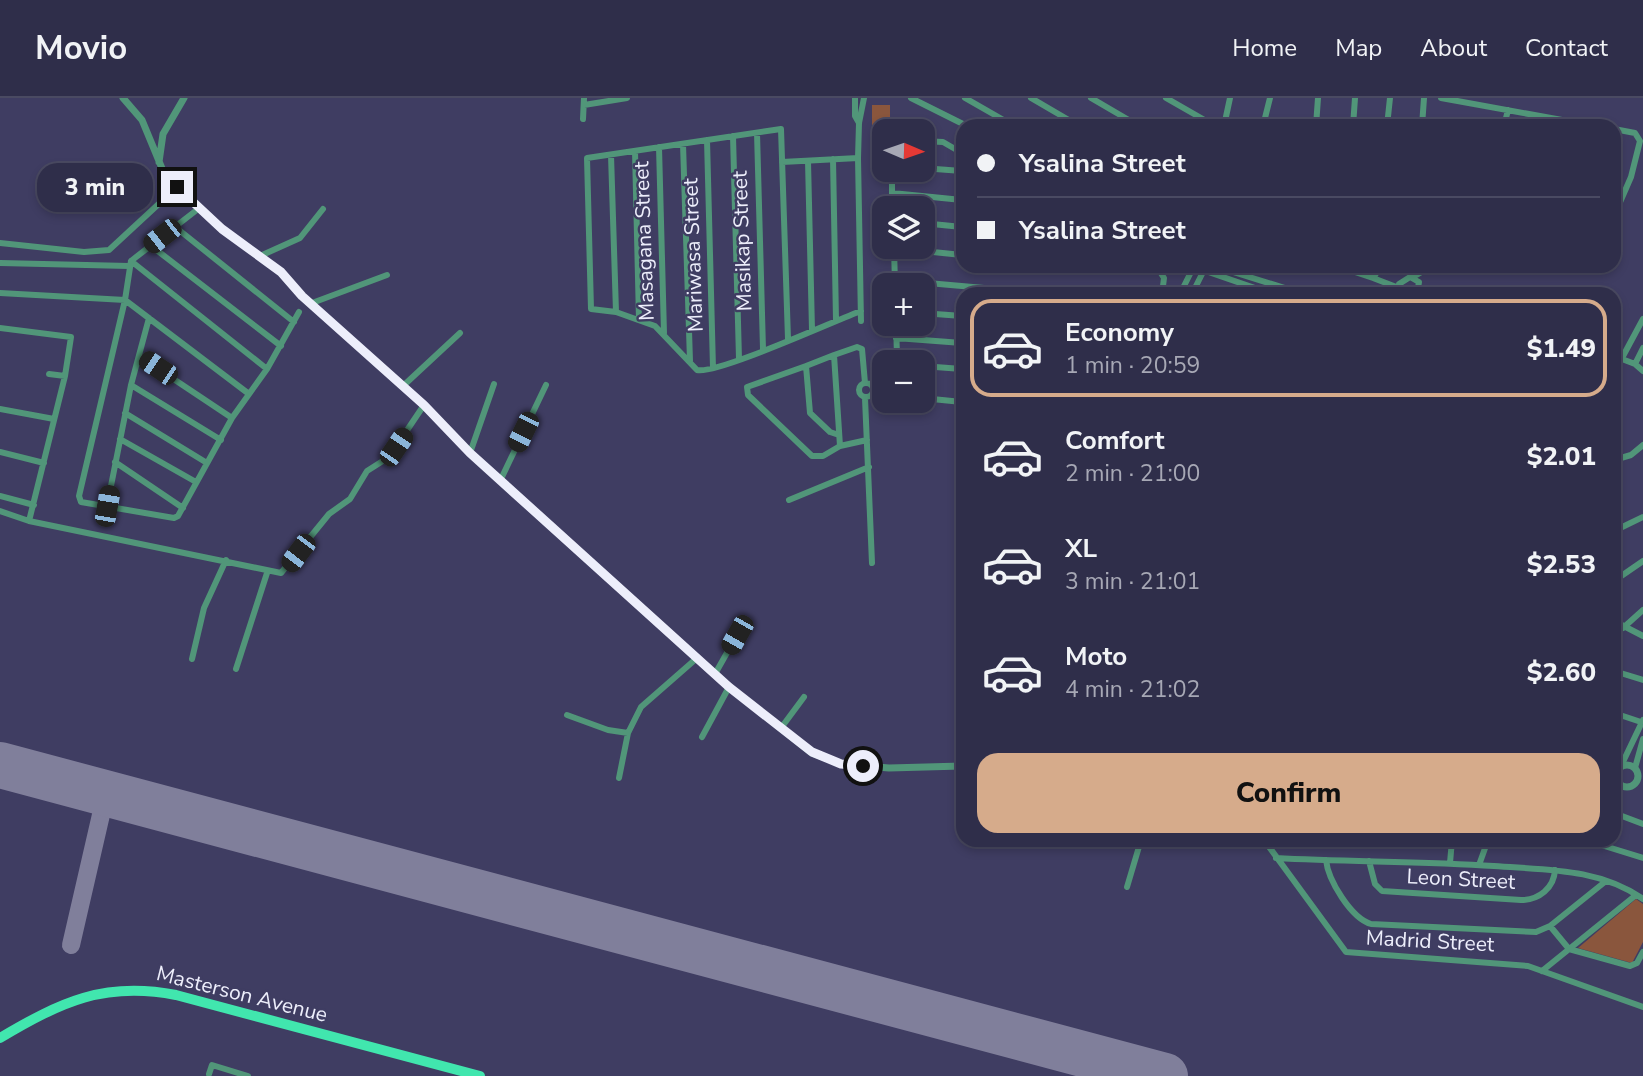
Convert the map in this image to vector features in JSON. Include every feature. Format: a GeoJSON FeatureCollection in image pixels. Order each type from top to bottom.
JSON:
{"type":"FeatureCollection","features":[{"type":"Feature","properties":{"kind":"main road","name":"Masterson Avenue"},"geometry":{"type":"LineString","coordinates":[[0,1038],[88,994],[131,989],[188,999],[480,1076]]}},
{"type":"Feature","properties":{"kind":"street"},"geometry":{"type":"LineString","coordinates":[[123,98],[142,120],[166,178],[198,209],[260,256],[312,303],[424,405],[470,453],[729,687],[812,752],[841,764],[889,768],[956,766]]}},
{"type":"Feature","properties":{"kind":"street"},"geometry":{"type":"LineString","coordinates":[[159,166],[163,134],[184,98]]}},
{"type":"Feature","properties":{"kind":"street"},"geometry":{"type":"LineString","coordinates":[[583,119],[584,101],[627,98]]}},
{"type":"Feature","properties":{"kind":"street"},"geometry":{"type":"LineString","coordinates":[[855,98],[855,116],[859,123]]}},
{"type":"Feature","properties":{"kind":"street"},"geometry":{"type":"LineString","coordinates":[[861,321],[858,158],[859,123],[864,98]]}},
{"type":"Feature","properties":{"kind":"street"},"geometry":{"type":"LineString","coordinates":[[911,98],[956,120]]}},
{"type":"Feature","properties":{"kind":"street"},"geometry":{"type":"LineString","coordinates":[[965,98],[1002,119]]}},
{"type":"Feature","properties":{"kind":"street"},"geometry":{"type":"LineString","coordinates":[[1031,98],[1067,119]]}},
{"type":"Feature","properties":{"kind":"street"},"geometry":{"type":"LineString","coordinates":[[1091,98],[1127,119]]}},
{"type":"Feature","properties":{"kind":"street"},"geometry":{"type":"LineString","coordinates":[[1166,98],[1203,119]]}},
{"type":"Feature","properties":{"kind":"street"},"geometry":{"type":"LineString","coordinates":[[1226,119],[1230,98]]}},
{"type":"Feature","properties":{"kind":"street"},"geometry":{"type":"LineString","coordinates":[[1265,119],[1270,98]]}},
{"type":"Feature","properties":{"kind":"street"},"geometry":{"type":"LineString","coordinates":[[1316,119],[1318,98]]}},
{"type":"Feature","properties":{"kind":"street"},"geometry":{"type":"LineString","coordinates":[[1354,119],[1356,98]]}},
{"type":"Feature","properties":{"kind":"street"},"geometry":{"type":"LineString","coordinates":[[1388,119],[1390,98]]}},
{"type":"Feature","properties":{"kind":"street"},"geometry":{"type":"LineString","coordinates":[[1422,119],[1424,98]]}},
{"type":"Feature","properties":{"kind":"street"},"geometry":{"type":"LineString","coordinates":[[1441,98],[1557,119]]}},
{"type":"Feature","properties":{"kind":"street"},"geometry":{"type":"LineString","coordinates":[[1506,119],[1508,110]]}},
{"type":"Feature","properties":{"kind":"street"},"geometry":{"type":"LineString","coordinates":[[788,339],[781,129],[587,158],[591,309],[616,312],[664,333],[700,371],[739,359],[861,311]]}},
{"type":"Feature","properties":{"kind":"street"},"geometry":{"type":"LineString","coordinates":[[1621,130],[1635,133],[1640,141],[1631,177],[1621,200]]}},
{"type":"Feature","properties":{"kind":"street","name":"Masikap Street"},"geometry":{"type":"LineString","coordinates":[[757,133],[763,349]]}},
{"type":"Feature","properties":{"kind":"street","name":"Mariwasa Street"},"geometry":{"type":"LineString","coordinates":[[733,136],[739,359]]}},
{"type":"Feature","properties":{"kind":"street","name":"Mariwasa Street"},"geometry":{"type":"LineString","coordinates":[[707,140],[713,368]]}},
{"type":"Feature","properties":{"kind":"street"},"geometry":{"type":"LineString","coordinates":[[935,142],[943,142],[956,150]]}},
{"type":"Feature","properties":{"kind":"street"},"geometry":{"type":"LineString","coordinates":[[683,144],[690,361]]}},
{"type":"Feature","properties":{"kind":"street","name":"Masagana Street"},"geometry":{"type":"LineString","coordinates":[[659,147],[664,333]]}},
{"type":"Feature","properties":{"kind":"street"},"geometry":{"type":"LineString","coordinates":[[635,151],[639,320]]}},
{"type":"Feature","properties":{"kind":"street"},"geometry":{"type":"LineString","coordinates":[[611,155],[616,312]]}},
{"type":"Feature","properties":{"kind":"street"},"geometry":{"type":"LineString","coordinates":[[782,162],[858,158]]}},
{"type":"Feature","properties":{"kind":"street"},"geometry":{"type":"LineString","coordinates":[[833,159],[836,320]]}},
{"type":"Feature","properties":{"kind":"street"},"geometry":{"type":"LineString","coordinates":[[808,161],[812,330]]}},
{"type":"Feature","properties":{"kind":"street"},"geometry":{"type":"LineString","coordinates":[[935,169],[956,171]]}},
{"type":"Feature","properties":{"kind":"street"},"geometry":{"type":"LineString","coordinates":[[892,182],[892,193],[956,199]]}},
{"type":"Feature","properties":{"kind":"street"},"geometry":{"type":"LineString","coordinates":[[0,243],[84,252],[109,250],[177,187]]}},
{"type":"Feature","properties":{"kind":"street"},"geometry":{"type":"LineString","coordinates":[[198,209],[130,263],[125,300],[79,496],[81,502],[174,518],[183,508],[232,418],[267,369],[299,312]]}},
{"type":"Feature","properties":{"kind":"street"},"geometry":{"type":"LineString","coordinates":[[260,256],[300,239],[323,209]]}},
{"type":"Feature","properties":{"kind":"street"},"geometry":{"type":"LineString","coordinates":[[935,224],[956,226]]}},
{"type":"Feature","properties":{"kind":"street"},"geometry":{"type":"LineString","coordinates":[[174,226],[294,322]]}},
{"type":"Feature","properties":{"kind":"street"},"geometry":{"type":"LineString","coordinates":[[150,245],[281,346]]}},
{"type":"Feature","properties":{"kind":"street"},"geometry":{"type":"LineString","coordinates":[[935,252],[956,254]]}},
{"type":"Feature","properties":{"kind":"street"},"geometry":{"type":"LineString","coordinates":[[0,263],[130,263],[267,369]]}},
{"type":"Feature","properties":{"kind":"street"},"geometry":{"type":"LineString","coordinates":[[1216,273],[1253,287]]}},
{"type":"Feature","properties":{"kind":"street"},"geometry":{"type":"LineString","coordinates":[[1236,273],[1282,287]]}},
{"type":"Feature","properties":{"kind":"street"},"geometry":{"type":"LineString","coordinates":[[1358,273],[1392,287]]}},
{"type":"Feature","properties":{"kind":"street"},"geometry":{"type":"LineString","coordinates":[[1373,278],[1376,273]]}},
{"type":"Feature","properties":{"kind":"street"},"geometry":{"type":"LineString","coordinates":[[1401,287],[1403,278],[1420,273]]}},
{"type":"Feature","properties":{"kind":"street"},"geometry":{"type":"LineString","coordinates":[[312,303],[387,275]]}},
{"type":"Feature","properties":{"kind":"street"},"geometry":{"type":"LineString","coordinates":[[1413,277],[1419,287]]}},
{"type":"Feature","properties":{"kind":"street"},"geometry":{"type":"LineString","coordinates":[[935,285],[961,287]]}},
{"type":"Feature","properties":{"kind":"street"},"geometry":{"type":"LineString","coordinates":[[0,293],[125,300],[249,394]]}},
{"type":"Feature","properties":{"kind":"street"},"geometry":{"type":"LineString","coordinates":[[935,314],[956,316]]}},
{"type":"Feature","properties":{"kind":"street"},"geometry":{"type":"LineString","coordinates":[[107,506],[131,385],[149,318]]}},
{"type":"Feature","properties":{"kind":"street"},"geometry":{"type":"LineString","coordinates":[[1643,318],[1622,358],[1643,372]]}},
{"type":"Feature","properties":{"kind":"street"},"geometry":{"type":"LineString","coordinates":[[0,328],[71,337],[65,376],[29,521]]}},
{"type":"Feature","properties":{"kind":"street"},"geometry":{"type":"LineString","coordinates":[[403,386],[460,332]]}},
{"type":"Feature","properties":{"kind":"street"},"geometry":{"type":"LineString","coordinates":[[897,350],[896,338],[956,343]]}},
{"type":"Feature","properties":{"kind":"street"},"geometry":{"type":"LineString","coordinates":[[867,440],[840,446],[823,456],[812,456],[748,395],[747,387],[857,347],[862,349],[865,383],[859,391],[865,398],[869,467],[872,563]]}},
{"type":"Feature","properties":{"kind":"street"},"geometry":{"type":"LineString","coordinates":[[1634,364],[1643,348]]}},
{"type":"Feature","properties":{"kind":"street"},"geometry":{"type":"LineString","coordinates":[[834,355],[840,446]]}},
{"type":"Feature","properties":{"kind":"street"},"geometry":{"type":"LineString","coordinates":[[139,356],[232,418]]}},
{"type":"Feature","properties":{"kind":"street"},"geometry":{"type":"LineString","coordinates":[[806,366],[810,413],[830,432],[839,435]]}},
{"type":"Feature","properties":{"kind":"street"},"geometry":{"type":"LineString","coordinates":[[935,367],[956,369]]}},
{"type":"Feature","properties":{"kind":"street"},"geometry":{"type":"LineString","coordinates":[[49,374],[65,376]]}},
{"type":"Feature","properties":{"kind":"street"},"geometry":{"type":"LineString","coordinates":[[865,383],[872,385]]}},
{"type":"Feature","properties":{"kind":"street"},"geometry":{"type":"LineString","coordinates":[[470,453],[494,384]]}},
{"type":"Feature","properties":{"kind":"street"},"geometry":{"type":"LineString","coordinates":[[501,480],[546,384]]}},
{"type":"Feature","properties":{"kind":"street"},"geometry":{"type":"LineString","coordinates":[[131,385],[221,440]]}},
{"type":"Feature","properties":{"kind":"street"},"geometry":{"type":"LineString","coordinates":[[865,398],[872,393]]}},
{"type":"Feature","properties":{"kind":"street"},"geometry":{"type":"LineString","coordinates":[[935,399],[956,401]]}},
{"type":"Feature","properties":{"kind":"street"},"geometry":{"type":"LineString","coordinates":[[0,511],[29,521],[226,561],[276,574],[286,569],[323,521],[350,499],[367,471],[389,457],[424,405]]}},
{"type":"Feature","properties":{"kind":"street"},"geometry":{"type":"LineString","coordinates":[[0,409],[54,419]]}},
{"type":"Feature","properties":{"kind":"street"},"geometry":{"type":"LineString","coordinates":[[125,413],[207,463]]}},
{"type":"Feature","properties":{"kind":"street"},"geometry":{"type":"LineString","coordinates":[[120,439],[196,482]]}},
{"type":"Feature","properties":{"kind":"street"},"geometry":{"type":"LineString","coordinates":[[1621,458],[1643,445]]}},
{"type":"Feature","properties":{"kind":"street"},"geometry":{"type":"LineString","coordinates":[[0,453],[44,463]]}},
{"type":"Feature","properties":{"kind":"street"},"geometry":{"type":"LineString","coordinates":[[115,462],[183,508]]}},
{"type":"Feature","properties":{"kind":"street"},"geometry":{"type":"LineString","coordinates":[[789,500],[869,467]]}},
{"type":"Feature","properties":{"kind":"street"},"geometry":{"type":"LineString","coordinates":[[0,496],[34,505]]}},
{"type":"Feature","properties":{"kind":"street"},"geometry":{"type":"LineString","coordinates":[[1621,528],[1643,517]]}},
{"type":"Feature","properties":{"kind":"street"},"geometry":{"type":"LineString","coordinates":[[192,659],[204,608],[226,561]]}},
{"type":"Feature","properties":{"kind":"street"},"geometry":{"type":"LineString","coordinates":[[1621,576],[1643,561]]}},
{"type":"Feature","properties":{"kind":"street"},"geometry":{"type":"LineString","coordinates":[[236,669],[267,572]]}},
{"type":"Feature","properties":{"kind":"street"},"geometry":{"type":"LineString","coordinates":[[1643,610],[1623,628],[1643,636]]}},
{"type":"Feature","properties":{"kind":"street"},"geometry":{"type":"LineString","coordinates":[[715,674],[737,635]]}},
{"type":"Feature","properties":{"kind":"street"},"geometry":{"type":"LineString","coordinates":[[619,778],[628,733],[640,707],[697,659]]}},
{"type":"Feature","properties":{"kind":"street"},"geometry":{"type":"LineString","coordinates":[[1621,673],[1643,680]]}},
{"type":"Feature","properties":{"kind":"street"},"geometry":{"type":"LineString","coordinates":[[702,737],[729,687]]}},
{"type":"Feature","properties":{"kind":"street"},"geometry":{"type":"LineString","coordinates":[[781,728],[804,697]]}},
{"type":"Feature","properties":{"kind":"street"},"geometry":{"type":"LineString","coordinates":[[567,715],[608,730],[628,733]]}},
{"type":"Feature","properties":{"kind":"street"},"geometry":{"type":"LineString","coordinates":[[1621,715],[1642,722],[1621,760]]}},
{"type":"Feature","properties":{"kind":"street"},"geometry":{"type":"LineString","coordinates":[[1621,784],[1639,785],[1643,739]]}},
{"type":"Feature","properties":{"kind":"street"},"geometry":{"type":"LineString","coordinates":[[1621,766],[1627,764],[1639,773]]}},
{"type":"Feature","properties":{"kind":"street"},"geometry":{"type":"LineString","coordinates":[[1621,816],[1643,824]]}},
{"type":"Feature","properties":{"kind":"street"},"geometry":{"type":"LineString","coordinates":[[1127,887],[1139,847]]}},
{"type":"Feature","properties":{"kind":"street","name":"Madrid Street"},"geometry":{"type":"LineString","coordinates":[[1269,847],[1346,952],[1509,963],[1542,971],[1643,1006]]}},
{"type":"Feature","properties":{"kind":"street"},"geometry":{"type":"LineString","coordinates":[[1450,863],[1451,847]]}},
{"type":"Feature","properties":{"kind":"street"},"geometry":{"type":"LineString","coordinates":[[1479,865],[1485,847]]}},
{"type":"Feature","properties":{"kind":"street"},"geometry":{"type":"LineString","coordinates":[[1608,847],[1643,858]]}},
{"type":"Feature","properties":{"kind":"street"},"geometry":{"type":"LineString","coordinates":[[1276,858],[1450,863],[1555,870],[1606,881],[1643,900]]}},
{"type":"Feature","properties":{"kind":"street"},"geometry":{"type":"LineString","coordinates":[[1326,860],[1330,877],[1357,915],[1371,924],[1532,933],[1549,926],[1606,881]]}},
{"type":"Feature","properties":{"kind":"street","name":"Leon Street"},"geometry":{"type":"LineString","coordinates":[[1369,861],[1375,884],[1382,891],[1521,900],[1540,896],[1551,885],[1555,870]]}},
{"type":"Feature","properties":{"kind":"street"},"geometry":{"type":"LineString","coordinates":[[1542,971],[1636,895]]}},
{"type":"Feature","properties":{"kind":"street"},"geometry":{"type":"LineString","coordinates":[[1549,926],[1569,949],[1630,966],[1637,963],[1643,952]]}},
{"type":"Feature","properties":{"kind":"street"},"geometry":{"type":"LineString","coordinates":[[209,1074],[212,1065],[248,1076]]}},
{"type":"Feature","properties":{"kind":"shaded area"},"geometry":{"type":"Polygon","coordinates":[[[872,105],[890,105],[890,119],[872,119],[872,105]]]}},
{"type":"Feature","properties":{"kind":"shaded area"},"geometry":{"type":"Polygon","coordinates":[[[1636,899],[1643,904],[1643,942],[1632,963],[1578,948],[1636,899]]]}},
{"type":"Feature","properties":{"kind":"taxiway"},"geometry":{"type":"LineString","coordinates":[[71,945],[106,793]]}},
{"type":"Feature","properties":{"kind":"runway"},"geometry":{"type":"LineString","coordinates":[[0,765],[1165,1076]]}},
{"type":"Feature","properties":{"kind":"route"},"geometry":{"type":"LineString","coordinates":[[177,187],[222,229],[281,272],[302,296],[424,405],[470,453],[729,687],[812,752],[841,764],[863,766]]}}]}
